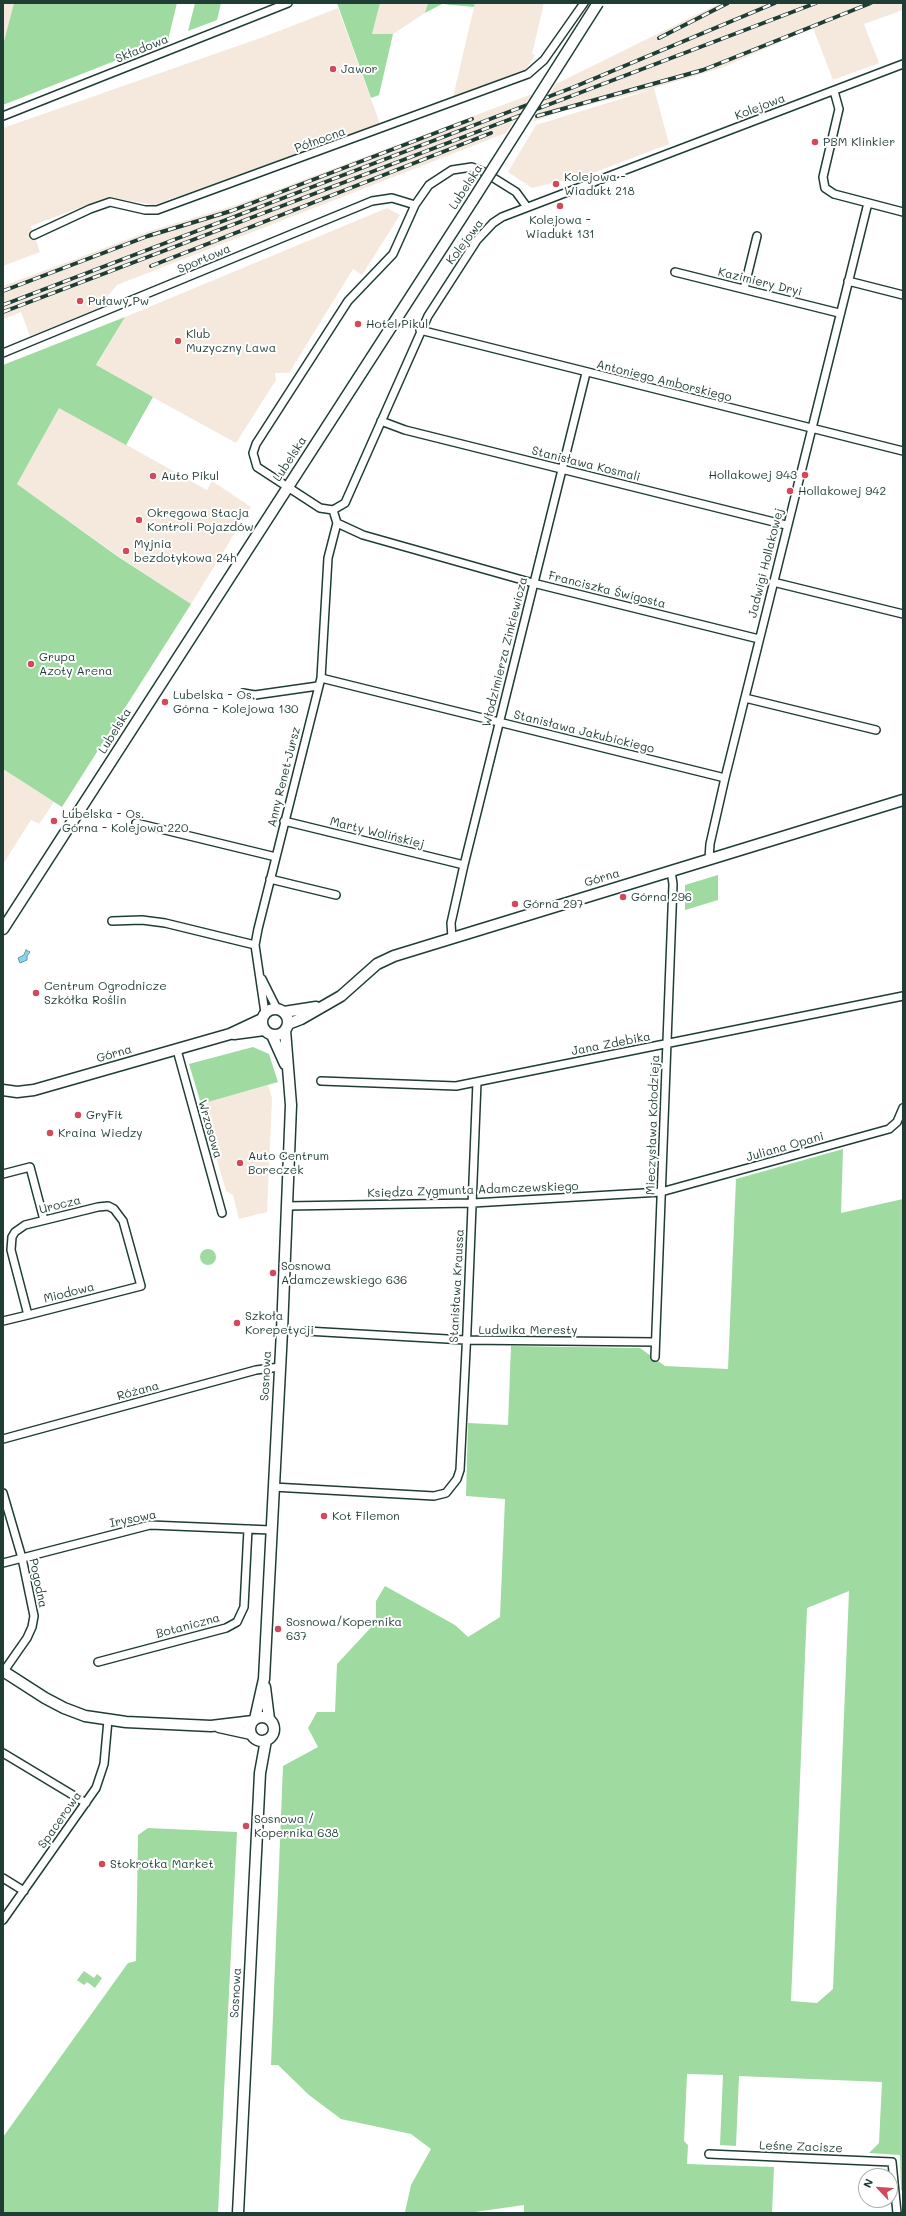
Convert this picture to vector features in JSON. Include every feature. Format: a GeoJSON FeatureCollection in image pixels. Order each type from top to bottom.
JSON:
{"type":"FeatureCollection","features":[{"type":"Feature","properties":{"kind":"street","name":"Składowa"},"geometry":{"type":"LineString","coordinates":[[3,116],[288,3]]}},
{"type":"Feature","properties":{"kind":"street","name":"Północna"},"geometry":{"type":"LineString","coordinates":[[34,235],[90,209],[110,202],[145,210],[157,210],[528,74],[544,60],[584,3]]}},
{"type":"Feature","properties":{"kind":"street","name":"Lubelska"},"geometry":{"type":"LineString","coordinates":[[3,929],[473,200],[598,3]]}},
{"type":"Feature","properties":{"kind":"street","name":"Kolejowa"},"geometry":{"type":"LineString","coordinates":[[333,510],[345,503],[349,496],[420,330],[477,240],[493,223],[527,207],[903,64]]}},
{"type":"Feature","properties":{"kind":"street"},"geometry":{"type":"LineString","coordinates":[[834,91],[839,109],[823,183],[829,192],[834,194],[903,212]]}},
{"type":"Feature","properties":{"kind":"street"},"geometry":{"type":"LineString","coordinates":[[337,523],[333,510],[320,508],[287,488],[257,467],[253,454],[254,447],[348,301],[393,254],[421,193],[436,179],[452,170],[467,167],[484,172],[516,192],[527,207]]}},
{"type":"Feature","properties":{"kind":"street","name":"Sportowa"},"geometry":{"type":"LineString","coordinates":[[3,353],[372,201],[392,198],[415,205]]}},
{"type":"Feature","properties":{"kind":"street","name":"Jadwigi Hollakowej"},"geometry":{"type":"LineString","coordinates":[[709,859],[710,844],[725,778],[786,525],[868,204]]}},
{"type":"Feature","properties":{"kind":"street"},"geometry":{"type":"LineString","coordinates":[[744,289],[758,236]]}},
{"type":"Feature","properties":{"kind":"street","name":"Kazimiery Dryi"},"geometry":{"type":"LineString","coordinates":[[675,272],[839,313]]}},
{"type":"Feature","properties":{"kind":"street"},"geometry":{"type":"LineString","coordinates":[[848,281],[903,295]]}},
{"type":"Feature","properties":{"kind":"street","name":"Antoniego Amborskiego"},"geometry":{"type":"LineString","coordinates":[[420,330],[586,373],[903,451]]}},
{"type":"Feature","properties":{"kind":"street","name":"Włodzimierza Zinkiewicza"},"geometry":{"type":"LineString","coordinates":[[452,938],[451,923],[464,865],[586,373]]}},
{"type":"Feature","properties":{"kind":"street","name":"Stanisława Kosmali"},"geometry":{"type":"LineString","coordinates":[[381,421],[405,430],[786,525]]}},
{"type":"Feature","properties":{"kind":"street","name":"Franciszka Świgosta"},"geometry":{"type":"LineString","coordinates":[[337,523],[363,535],[533,584],[759,639]]}},
{"type":"Feature","properties":{"kind":"street","name":"Anny Renet-Jursz"},"geometry":{"type":"LineString","coordinates":[[264,1016],[261,977],[255,945],[284,821],[321,678],[328,558],[337,523]]}},
{"type":"Feature","properties":{"kind":"street"},"geometry":{"type":"LineString","coordinates":[[773,582],[903,614]]}},
{"type":"Feature","properties":{"kind":"street","name":"Stanisława Jakubickiego"},"geometry":{"type":"LineString","coordinates":[[321,678],[725,778]]}},
{"type":"Feature","properties":{"kind":"street"},"geometry":{"type":"LineString","coordinates":[[243,692],[255,695],[318,686]]}},
{"type":"Feature","properties":{"kind":"street"},"geometry":{"type":"LineString","coordinates":[[745,698],[876,730]]}},
{"type":"Feature","properties":{"kind":"street","name":"Górna"},"geometry":{"type":"LineString","coordinates":[[230,1034],[268,1032],[279,1034],[286,1027],[341,996],[377,964],[394,956],[903,800]]}},
{"type":"Feature","properties":{"kind":"street","name":"Marty Wolińskiej"},"geometry":{"type":"LineString","coordinates":[[284,821],[464,865]]}},
{"type":"Feature","properties":{"kind":"street"},"geometry":{"type":"LineString","coordinates":[[136,823],[276,858]]}},
{"type":"Feature","properties":{"kind":"street","name":"Mieczysława Kołodzieja"},"geometry":{"type":"LineString","coordinates":[[655,1357],[673,884],[671,871]]}},
{"type":"Feature","properties":{"kind":"street"},"geometry":{"type":"LineString","coordinates":[[270,879],[336,895]]}},
{"type":"Feature","properties":{"kind":"street"},"geometry":{"type":"LineString","coordinates":[[112,921],[142,920],[165,923],[255,945]]}},
{"type":"Feature","properties":{"kind":"street","name":"Anny Renet-Jursz"},"geometry":{"type":"LineString","coordinates":[[261,977],[280,1010]]}},
{"type":"Feature","properties":{"kind":"street","name":"Jana Zdebika"},"geometry":{"type":"LineString","coordinates":[[321,1081],[456,1086],[667,1045],[903,996]]}},
{"type":"Feature","properties":{"kind":"street","name":"Górna"},"geometry":{"type":"LineString","coordinates":[[3,1090],[17,1092],[34,1090],[230,1034],[264,1016],[280,1010],[322,1007]]}},
{"type":"Feature","properties":{"kind":"street","name":"Sosnowa"},"geometry":{"type":"LineString","coordinates":[[269,1719],[264,1679],[280,1367],[291,1105],[286,1027],[280,1010]]}},
{"type":"Feature","properties":{"kind":"street","name":"Sosnowa"},"geometry":{"type":"LineString","coordinates":[[264,1016],[268,1032],[289,1073]]}},
{"type":"Feature","properties":{"kind":"street","name":"Wrzosowa"},"geometry":{"type":"LineString","coordinates":[[177,1050],[222,1213]]}},
{"type":"Feature","properties":{"kind":"street","name":"Stanisława Kraussa"},"geometry":{"type":"LineString","coordinates":[[273,1487],[434,1496],[441,1496],[451,1489],[460,1470],[465,1340],[473,1203],[477,1082]]}},
{"type":"Feature","properties":{"kind":"street","name":"Juliana Opani"},"geometry":{"type":"LineString","coordinates":[[661,1192],[889,1129],[897,1122],[903,1108]]}},
{"type":"Feature","properties":{"kind":"street"},"geometry":{"type":"LineString","coordinates":[[3,1174],[30,1167],[44,1220]]}},
{"type":"Feature","properties":{"kind":"street","name":"Księdza Zygmunta Adamczewskiego"},"geometry":{"type":"LineString","coordinates":[[286,1206],[473,1203],[661,1192]]}},
{"type":"Feature","properties":{"kind":"street","name":"Urocza"},"geometry":{"type":"LineString","coordinates":[[28,1315],[11,1243],[12,1237],[19,1228],[44,1220],[98,1207],[108,1206],[114,1209],[123,1221],[141,1286]]}},
{"type":"Feature","properties":{"kind":"street","name":"Miodowa"},"geometry":{"type":"LineString","coordinates":[[3,1321],[141,1286]]}},
{"type":"Feature","properties":{"kind":"street","name":"Ludwika Meresty"},"geometry":{"type":"LineString","coordinates":[[306,1331],[465,1340],[655,1342]]}},
{"type":"Feature","properties":{"kind":"street","name":"Różana"},"geometry":{"type":"LineString","coordinates":[[3,1439],[256,1370],[280,1367]]}},
{"type":"Feature","properties":{"kind":"street","name":"Pogodna"},"geometry":{"type":"LineString","coordinates":[[3,1493],[22,1558],[34,1616],[32,1627],[27,1638],[3,1671]]}},
{"type":"Feature","properties":{"kind":"street","name":"Irysowa"},"geometry":{"type":"LineString","coordinates":[[3,1563],[150,1525],[271,1530]]}},
{"type":"Feature","properties":{"kind":"street","name":"Botaniczna"},"geometry":{"type":"LineString","coordinates":[[98,1662],[226,1628],[237,1622],[244,1607],[248,1529]]}},
{"type":"Feature","properties":{"kind":"street"},"geometry":{"type":"LineString","coordinates":[[3,1671],[64,1708],[85,1716],[108,1720],[211,1726],[254,1720],[262,1717],[269,1719],[273,1725],[273,1732],[266,1740],[211,1726]]}},
{"type":"Feature","properties":{"kind":"street","name":"Sosnowa"},"geometry":{"type":"LineString","coordinates":[[254,1720],[264,1679]]}},
{"type":"Feature","properties":{"kind":"street","name":"Spacerowa"},"geometry":{"type":"LineString","coordinates":[[3,1920],[96,1788],[103,1770],[108,1720]]}},
{"type":"Feature","properties":{"kind":"street"},"geometry":{"type":"LineString","coordinates":[[253,1737],[250,1727],[254,1720]]}},
{"type":"Feature","properties":{"kind":"street","name":"Sosnowa"},"geometry":{"type":"LineString","coordinates":[[253,1737],[260,1773]]}},
{"type":"Feature","properties":{"kind":"street","name":"Sosnowa"},"geometry":{"type":"LineString","coordinates":[[238,2213],[260,1773],[266,1740]]}},
{"type":"Feature","properties":{"kind":"street"},"geometry":{"type":"LineString","coordinates":[[3,1753],[86,1803]]}},
{"type":"Feature","properties":{"kind":"street"},"geometry":{"type":"LineString","coordinates":[[3,1878],[24,1891]]}},
{"type":"Feature","properties":{"kind":"street","name":"Leśne Zacisze"},"geometry":{"type":"LineString","coordinates":[[709,2154],[892,2162],[897,2213]]}},
{"type":"Feature","properties":{"kind":"shaded area"},"geometry":{"type":"Polygon","coordinates":[[[3,3],[14,3],[3,45],[3,3]]]}},
{"type":"Feature","properties":{"kind":"shaded area"},"geometry":{"type":"Polygon","coordinates":[[[380,3],[428,3],[425,13],[393,34],[372,34],[380,3]]]}},
{"type":"Feature","properties":{"kind":"shaded area"},"geometry":{"type":"Polygon","coordinates":[[[475,3],[544,3],[532,54],[535,55],[526,69],[453,97],[475,3]]]}},
{"type":"Feature","properties":{"kind":"shaded area"},"geometry":{"type":"Polygon","coordinates":[[[720,3],[903,3],[903,10],[864,24],[879,63],[833,80],[813,28],[721,68],[654,88],[669,144],[593,173],[532,188],[508,172],[536,125],[653,89],[560,112],[532,122],[556,84],[720,3]]]}},
{"type":"Feature","properties":{"kind":"shaded area"},"geometry":{"type":"Polygon","coordinates":[[[338,8],[380,124],[154,205],[108,197],[31,226],[40,252],[3,266],[3,128],[266,36],[338,8]]]}},
{"type":"Feature","properties":{"kind":"shaded area"},"geometry":{"type":"Polygon","coordinates":[[[532,94],[506,133],[117,285],[97,309],[30,336],[21,312],[3,319],[3,286],[150,231],[236,205],[532,94]]]}},
{"type":"Feature","properties":{"kind":"shaded area"},"geometry":{"type":"Polygon","coordinates":[[[387,208],[400,215],[362,275],[353,269],[289,373],[275,373],[276,380],[236,443],[96,366],[125,317],[387,208]]]}},
{"type":"Feature","properties":{"kind":"shaded area"},"geometry":{"type":"Polygon","coordinates":[[[59,407],[207,490],[212,481],[251,507],[191,604],[118,556],[17,484],[59,407]]]}},
{"type":"Feature","properties":{"kind":"shaded area"},"geometry":{"type":"Polygon","coordinates":[[[3,769],[54,802],[39,824],[31,820],[3,864],[3,769]]]}},
{"type":"Feature","properties":{"kind":"shaded area"},"geometry":{"type":"Polygon","coordinates":[[[268,1085],[272,1098],[267,1212],[239,1219],[233,1195],[226,1191],[201,1104],[268,1085]]]}},
{"type":"Feature","properties":{"kind":"green space"},"geometry":{"type":"Polygon","coordinates":[[[14,3],[177,3],[168,40],[3,105],[3,45],[14,3]]]}},
{"type":"Feature","properties":{"kind":"green space"},"geometry":{"type":"Polygon","coordinates":[[[195,3],[221,3],[217,20],[188,31],[195,3]]]}},
{"type":"Feature","properties":{"kind":"green space"},"geometry":{"type":"Polygon","coordinates":[[[337,3],[380,3],[372,34],[393,34],[379,95],[371,98],[337,3]]]}},
{"type":"Feature","properties":{"kind":"green space"},"geometry":{"type":"Polygon","coordinates":[[[428,3],[475,3],[474,7],[442,4],[425,13],[428,3]]]}},
{"type":"Feature","properties":{"kind":"green space"},"geometry":{"type":"Polygon","coordinates":[[[125,317],[96,365],[153,397],[126,445],[59,408],[17,484],[117,556],[191,604],[62,807],[3,769],[3,365],[125,317]]]}},
{"type":"Feature","properties":{"kind":"green space"},"geometry":{"type":"Polygon","coordinates":[[[718,875],[718,900],[685,910],[685,885],[718,875]]]}},
{"type":"Feature","properties":{"kind":"green space"},"geometry":{"type":"Polygon","coordinates":[[[253,1047],[269,1054],[278,1082],[201,1104],[189,1064],[253,1047]]]}},
{"type":"Feature","properties":{"kind":"green space"},"geometry":{"type":"Polygon","coordinates":[[[843,1149],[841,1213],[903,1199],[903,2190],[901,2190],[900,2155],[869,2153],[879,2143],[882,2082],[739,2076],[736,2146],[720,2145],[723,2075],[687,2074],[684,2141],[688,2145],[687,2164],[774,2167],[772,2213],[524,2213],[524,2205],[468,2213],[405,2212],[411,2185],[431,2149],[411,2134],[341,2119],[309,2095],[278,2065],[271,2065],[283,1766],[318,1747],[308,1728],[317,1712],[335,1712],[337,1664],[376,1622],[376,1601],[385,1586],[455,1625],[468,1637],[500,1617],[505,1499],[466,1496],[468,1423],[508,1425],[511,1346],[640,1348],[665,1366],[728,1369],[736,1179],[843,1149]],[[849,1591],[807,1608],[791,2001],[817,2003],[833,1989],[849,1591]]]}},
{"type":"Feature","properties":{"kind":"green space"},"geometry":{"type":"Polygon","coordinates":[[[208,1249],[214,1251],[216,1257],[214,1263],[208,1265],[202,1263],[200,1257],[202,1251],[208,1249]]]}},
{"type":"Feature","properties":{"kind":"green space"},"geometry":{"type":"Polygon","coordinates":[[[148,1828],[237,1832],[218,2213],[3,2213],[3,2137],[128,1963],[136,1961],[138,1835],[148,1828]]]}},
{"type":"Feature","properties":{"kind":"green space"},"geometry":{"type":"Polygon","coordinates":[[[84,1971],[94,1978],[97,1974],[102,1978],[95,1988],[87,1982],[84,1985],[77,1980],[84,1971]]]}},
{"type":"Feature","properties":{"kind":"water"},"geometry":{"type":"Polygon","coordinates":[[[26,950],[30,952],[27,956],[27,960],[20,963],[18,958],[24,955],[26,950]]]}},
{"type":"Feature","properties":{"kind":"railway"},"geometry":{"type":"LineString","coordinates":[[659,38],[728,3]]}},
{"type":"Feature","properties":{"kind":"railway"},"geometry":{"type":"LineString","coordinates":[[3,305],[574,87],[775,3]]}},
{"type":"Feature","properties":{"kind":"railway"},"geometry":{"type":"LineString","coordinates":[[3,312],[816,3]]}},
{"type":"Feature","properties":{"kind":"railway"},"geometry":{"type":"LineString","coordinates":[[537,116],[703,70],[871,3]]}},
{"type":"Feature","properties":{"kind":"railway"},"geometry":{"type":"LineString","coordinates":[[3,291],[148,236],[231,211],[472,119]]}},
{"type":"Feature","properties":{"kind":"railway"},"geometry":{"type":"LineString","coordinates":[[151,266],[491,133]]}},
{"type":"Feature","properties":{"kind":"place","name":"Jawor"},"geometry":{"type":"Point","coordinates":[333,69]}},
{"type":"Feature","properties":{"kind":"place","name":"PBM Klinkier"},"geometry":{"type":"Point","coordinates":[815,142]}},
{"type":"Feature","properties":{"kind":"place","name":"Kolejowa - Wiadukt 218"},"geometry":{"type":"Point","coordinates":[556,184]}},
{"type":"Feature","properties":{"kind":"place","name":"Kolejowa - Wiadukt 131"},"geometry":{"type":"Point","coordinates":[560,206]}},
{"type":"Feature","properties":{"kind":"place","name":"Puławy Pw"},"geometry":{"type":"Point","coordinates":[80,301]}},
{"type":"Feature","properties":{"kind":"place","name":"Hotel Pikul"},"geometry":{"type":"Point","coordinates":[358,324]}},
{"type":"Feature","properties":{"kind":"place","name":"Klub Muzyczny Lawa"},"geometry":{"type":"Point","coordinates":[178,341]}},
{"type":"Feature","properties":{"kind":"place","name":"Hollakowej 943"},"geometry":{"type":"Point","coordinates":[805,475]}},
{"type":"Feature","properties":{"kind":"place","name":"Auto Pikul"},"geometry":{"type":"Point","coordinates":[153,476]}},
{"type":"Feature","properties":{"kind":"place","name":"Hollakowej 942"},"geometry":{"type":"Point","coordinates":[790,491]}},
{"type":"Feature","properties":{"kind":"place","name":"Okręgowa Stacja Kontroli Pojazdów"},"geometry":{"type":"Point","coordinates":[139,520]}},
{"type":"Feature","properties":{"kind":"place","name":"Myjnia bezdotykowa 24h"},"geometry":{"type":"Point","coordinates":[126,551]}},
{"type":"Feature","properties":{"kind":"place","name":"Grupa Azoty Arena"},"geometry":{"type":"Point","coordinates":[31,664]}},
{"type":"Feature","properties":{"kind":"place","name":"Lubelska - Os. Górna - Kolejowa 130"},"geometry":{"type":"Point","coordinates":[165,702]}},
{"type":"Feature","properties":{"kind":"place","name":"Lubelska - Os. Górna - Kolejowa 220"},"geometry":{"type":"Point","coordinates":[54,821]}},
{"type":"Feature","properties":{"kind":"place","name":"Górna 296"},"geometry":{"type":"Point","coordinates":[623,897]}},
{"type":"Feature","properties":{"kind":"place","name":"Górna 297"},"geometry":{"type":"Point","coordinates":[515,904]}},
{"type":"Feature","properties":{"kind":"place","name":"Centrum Ogrodnicze Szkółka Roślin"},"geometry":{"type":"Point","coordinates":[36,993]}},
{"type":"Feature","properties":{"kind":"place","name":"GryFit"},"geometry":{"type":"Point","coordinates":[78,1115]}},
{"type":"Feature","properties":{"kind":"place","name":"Kraina Wiedzy"},"geometry":{"type":"Point","coordinates":[50,1133]}},
{"type":"Feature","properties":{"kind":"place","name":"Auto Centrum Boreczek"},"geometry":{"type":"Point","coordinates":[240,1163]}},
{"type":"Feature","properties":{"kind":"place","name":"Sosnowa Adamczewskiego 636"},"geometry":{"type":"Point","coordinates":[273,1273]}},
{"type":"Feature","properties":{"kind":"place","name":"Szkoła Korepetycji"},"geometry":{"type":"Point","coordinates":[237,1323]}},
{"type":"Feature","properties":{"kind":"place","name":"Kot Filemon"},"geometry":{"type":"Point","coordinates":[324,1516]}},
{"type":"Feature","properties":{"kind":"place","name":"Sosnowa/Kopernika 637"},"geometry":{"type":"Point","coordinates":[278,1629]}},
{"type":"Feature","properties":{"kind":"place","name":"Sosnowa / Kopernika 638"},"geometry":{"type":"Point","coordinates":[246,1826]}},
{"type":"Feature","properties":{"kind":"place","name":"Stokrotka Market"},"geometry":{"type":"Point","coordinates":[102,1864]}}]}
